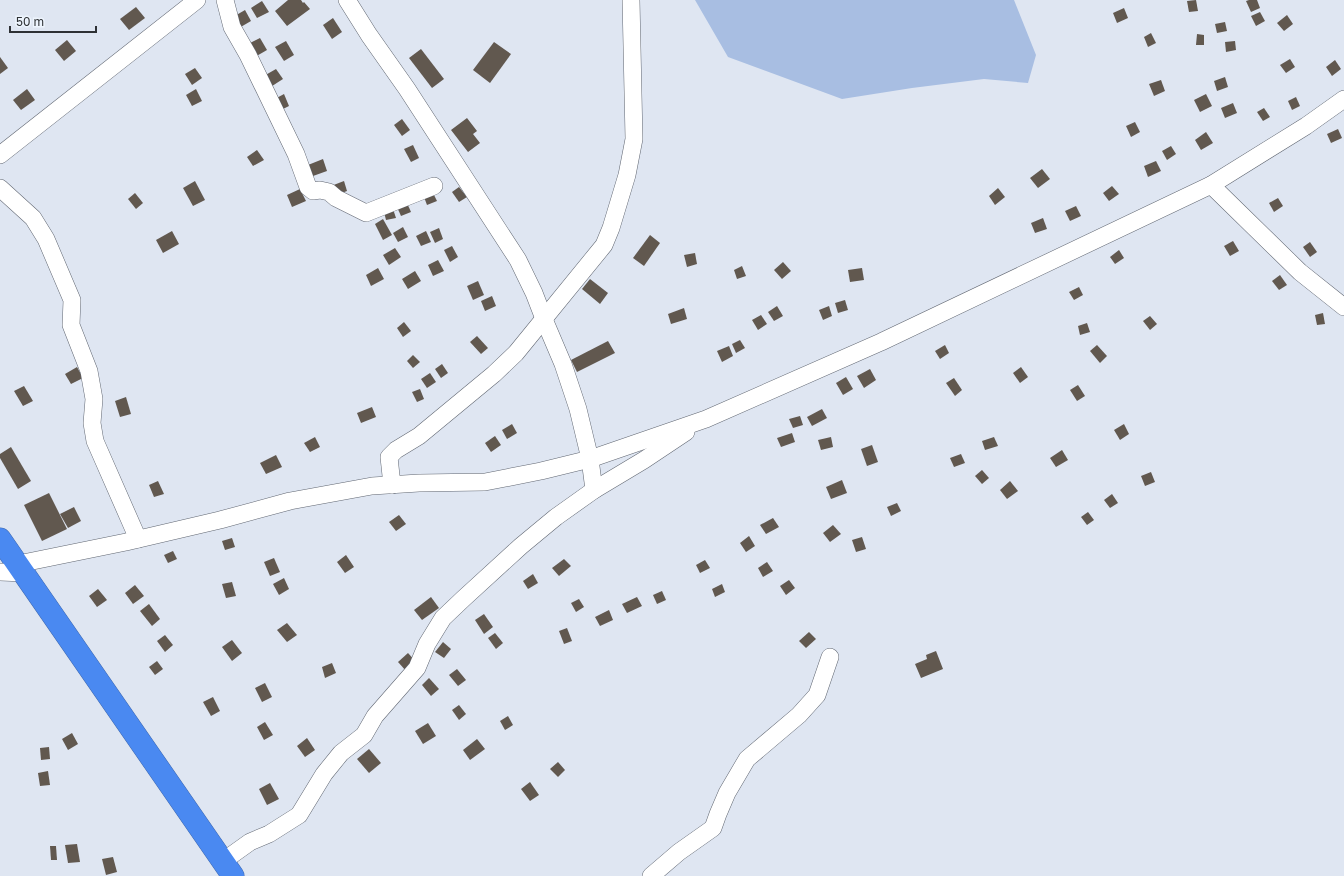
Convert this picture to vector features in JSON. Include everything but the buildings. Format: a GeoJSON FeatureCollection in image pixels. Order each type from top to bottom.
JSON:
{"type":"FeatureCollection","features":[{"type":"Feature","properties":{"kind":"highway"},"geometry":{"type":"LineString","coordinates":[[0,539],[14,570],[83,661],[227,871]]}},
{"type":"Feature","properties":{"kind":"street"},"geometry":{"type":"LineString","coordinates":[[0,155],[197,0]]}},
{"type":"Feature","properties":{"kind":"street"},"geometry":{"type":"LineString","coordinates":[[225,0],[232,27],[248,55],[296,154],[308,187],[313,191],[320,190],[329,192],[336,198],[366,213],[434,186]]}},
{"type":"Feature","properties":{"kind":"street"},"geometry":{"type":"LineString","coordinates":[[347,0],[518,260],[534,293],[563,364],[578,409],[590,459],[594,490]]}},
{"type":"Feature","properties":{"kind":"street"},"geometry":{"type":"LineString","coordinates":[[392,485],[389,457],[396,450],[419,436],[494,374],[516,353],[604,245],[611,228],[627,175],[634,139],[631,0]]}},
{"type":"Feature","properties":{"kind":"street"},"geometry":{"type":"LineString","coordinates":[[14,570],[220,520],[290,501],[372,486],[485,482],[541,471],[590,459],[706,419],[881,342],[1210,185],[1306,126],[1344,99]]}},
{"type":"Feature","properties":{"kind":"street"},"geometry":{"type":"LineString","coordinates":[[1210,185],[1300,272],[1344,307]]}},
{"type":"Feature","properties":{"kind":"street"},"geometry":{"type":"LineString","coordinates":[[0,188],[34,218],[46,239],[70,294],[72,300],[71,325],[89,372],[92,385],[94,399],[92,423],[95,441],[138,539]]}},
{"type":"Feature","properties":{"kind":"street"},"geometry":{"type":"LineString","coordinates":[[227,871],[250,842],[269,834],[299,814],[324,774],[341,753],[364,735],[375,716],[417,668],[427,644],[442,618],[521,546],[556,517],[594,490],[644,460],[706,419]]}},
{"type":"Feature","properties":{"kind":"street"},"geometry":{"type":"LineString","coordinates":[[651,876],[679,852],[713,828],[727,793],[748,759],[799,715],[817,695],[830,657]]}},
{"type":"Feature","properties":{"kind":"shaded area"},"geometry":{"type":"Polygon","coordinates":[[[695,0],[1014,0],[1036,55],[1028,83],[984,79],[842,99],[728,57],[695,0]]]}}]}
